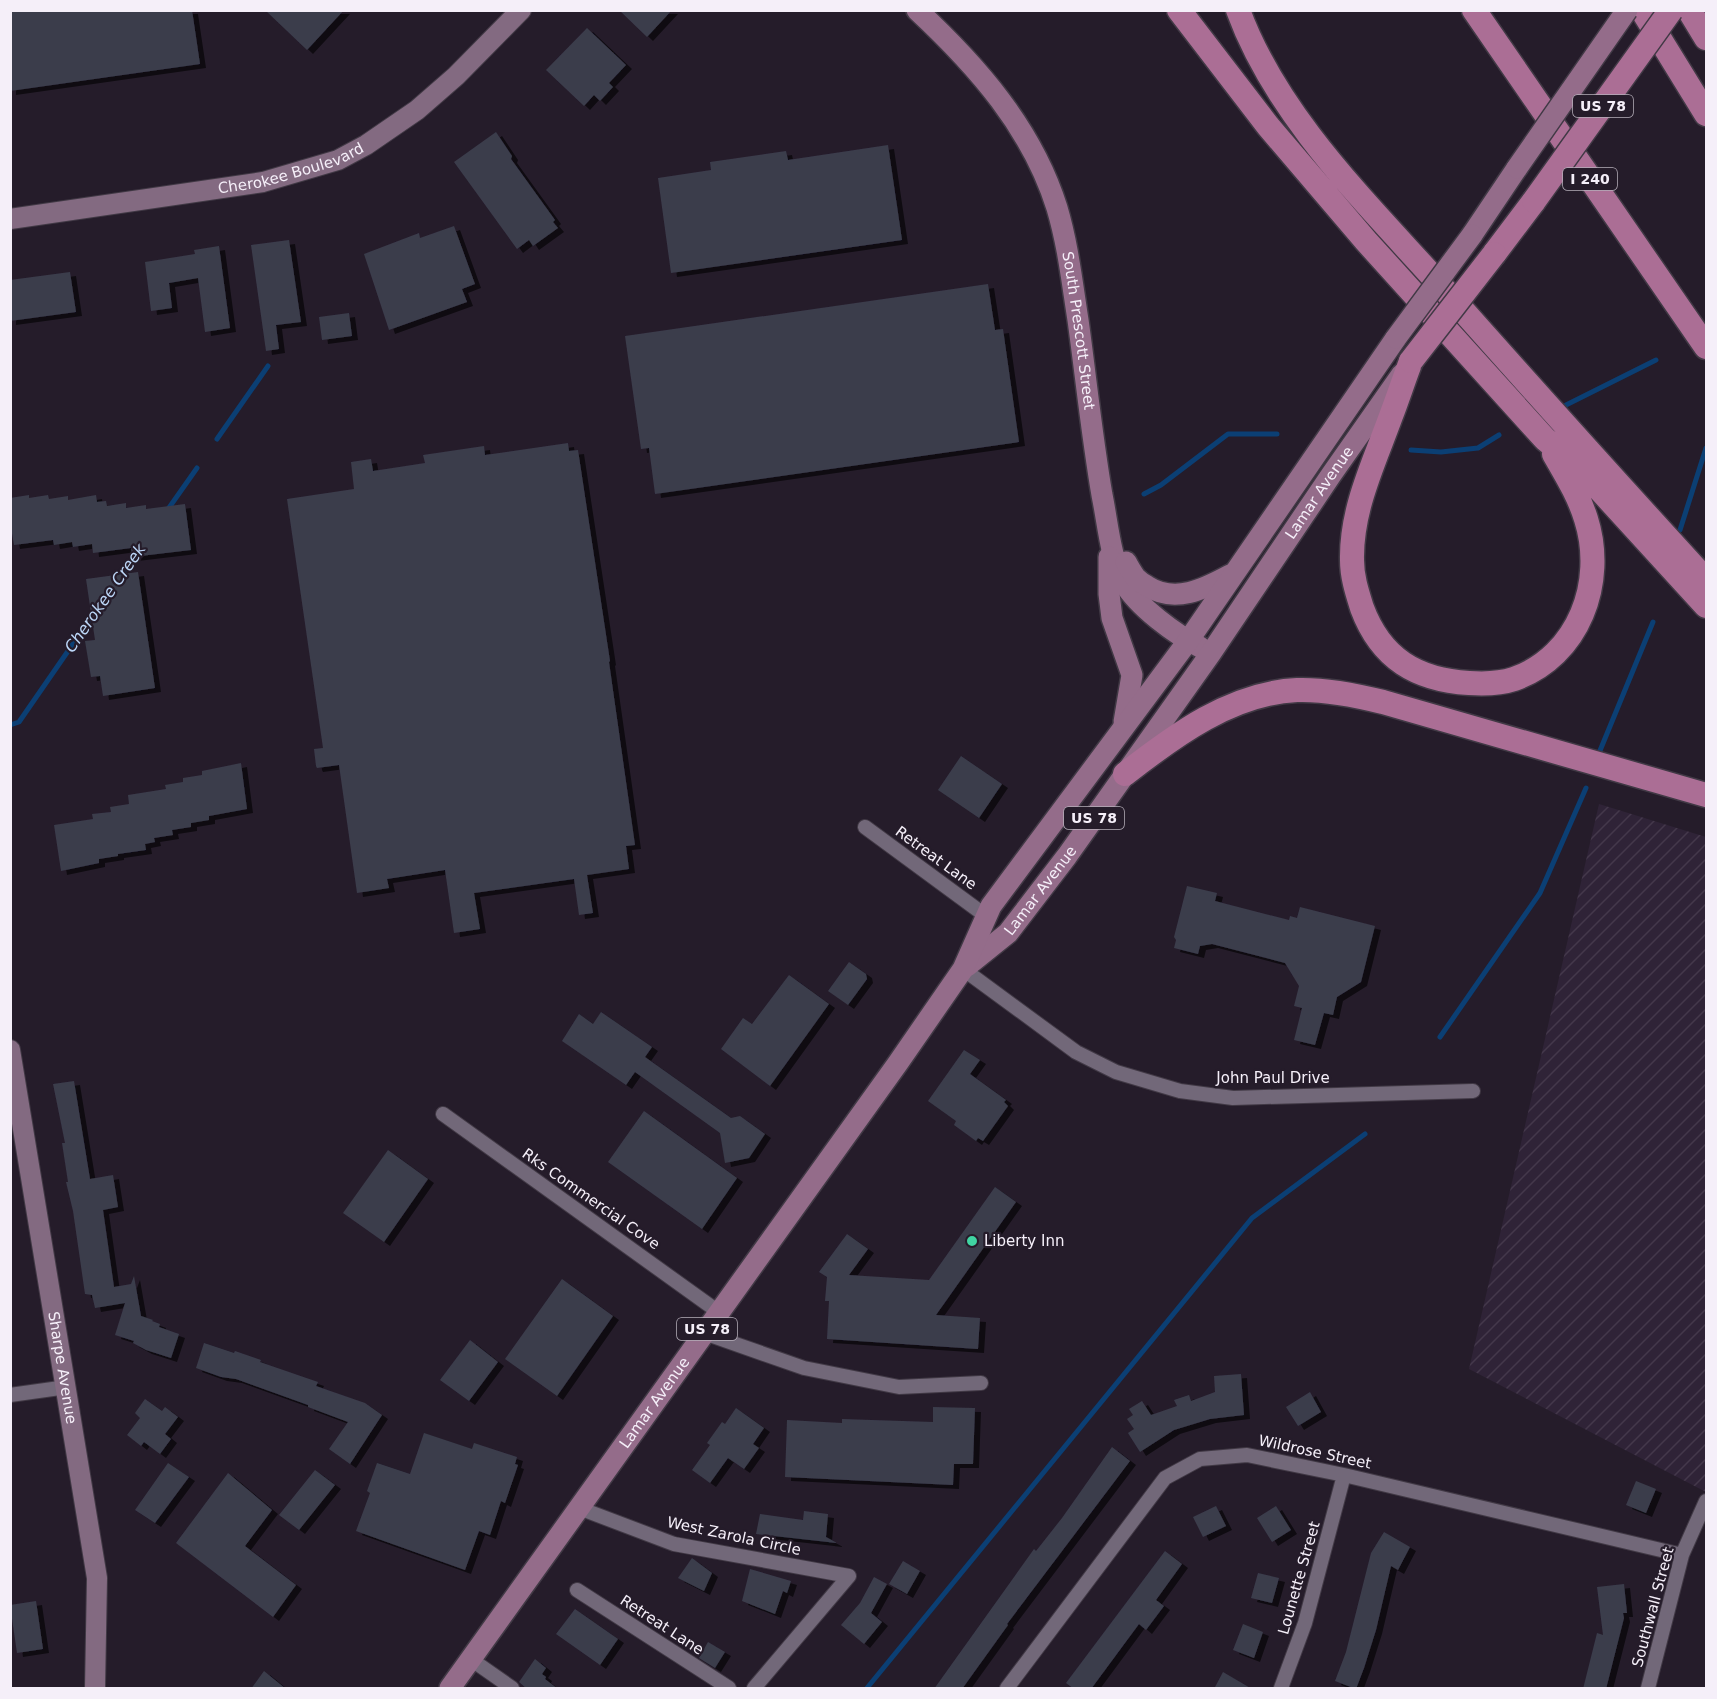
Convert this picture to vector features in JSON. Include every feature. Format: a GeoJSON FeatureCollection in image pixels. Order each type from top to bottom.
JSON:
{"type":"FeatureCollection","features":[{"type":"Feature","properties":{"kind":"highway"},"geometry":{"type":"LineString","coordinates":[[1179,10],[1275,135],[1366,241],[1545,439],[1580,468],[1707,606]]}},
{"type":"Feature","properties":{"kind":"highway"},"geometry":{"type":"LineString","coordinates":[[1238,10],[1264,68],[1283,98],[1338,170],[1608,473],[1707,580]]}},
{"type":"Feature","properties":{"kind":"highway","name":"I 240"},"geometry":{"type":"LineString","coordinates":[[1474,10],[1707,346]]}},
{"type":"Feature","properties":{"kind":"highway"},"geometry":{"type":"LineString","coordinates":[[1642,10],[1707,114]]}},
{"type":"Feature","properties":{"kind":"highway","name":"Lamar Avenue"},"geometry":{"type":"LineString","coordinates":[[1411,361],[1534,201],[1671,10]]}},
{"type":"Feature","properties":{"kind":"highway"},"geometry":{"type":"LineString","coordinates":[[1689,10],[1706,36]]}},
{"type":"Feature","properties":{"kind":"highway"},"geometry":{"type":"LineString","coordinates":[[1411,361],[1363,490],[1351,557],[1352,576],[1366,617],[1377,637],[1391,655],[1411,670],[1430,678],[1453,682],[1495,684],[1514,679],[1536,668],[1557,653],[1573,633],[1584,612],[1590,592],[1593,554],[1590,535],[1577,495],[1545,439]]}},
{"type":"Feature","properties":{"kind":"highway"},"geometry":{"type":"LineString","coordinates":[[1125,774],[1186,731],[1238,703],[1272,693],[1322,690],[1383,702],[1707,795]]}},
{"type":"Feature","properties":{"kind":"main road","name":"South Prescott Street"},"geometry":{"type":"LineString","coordinates":[[917,10],[963,54],[996,92],[1018,125],[1039,164],[1057,207],[1069,256],[1098,472],[1115,561],[1124,582],[1146,608],[1188,641],[1211,653]]}},
{"type":"Feature","properties":{"kind":"main road","name":"Lamar Avenue"},"geometry":{"type":"LineString","coordinates":[[450,1689],[963,969],[991,906],[1188,641],[1396,338],[1472,235],[1626,10]]}},
{"type":"Feature","properties":{"kind":"main road","name":"Lamar Avenue"},"geometry":{"type":"LineString","coordinates":[[963,969],[1008,933],[1067,856],[1211,653],[1411,361]]}},
{"type":"Feature","properties":{"kind":"main road"},"geometry":{"type":"LineString","coordinates":[[1110,535],[1137,580],[1154,591],[1172,595],[1187,594],[1208,587],[1233,574]]}},
{"type":"Feature","properties":{"kind":"main road"},"geometry":{"type":"LineString","coordinates":[[1110,535],[1108,594],[1112,618],[1132,675],[1123,728]]}},
{"type":"Feature","properties":{"kind":"street","name":"Cherokee Boulevard"},"geometry":{"type":"LineString","coordinates":[[10,219],[263,182],[338,160],[366,145],[417,110],[456,76],[521,10]]}},
{"type":"Feature","properties":{"kind":"street","name":"Retreat Lane"},"geometry":{"type":"LineString","coordinates":[[865,827],[986,916]]}},
{"type":"Feature","properties":{"kind":"street","name":"John Paul Drive"},"geometry":{"type":"LineString","coordinates":[[963,969],[1076,1052],[1116,1072],[1180,1090],[1233,1098],[1473,1091]]}},
{"type":"Feature","properties":{"kind":"street","name":"Sharpe Avenue"},"geometry":{"type":"LineString","coordinates":[[10,1050],[97,1578],[95,1689]]}},
{"type":"Feature","properties":{"kind":"street","name":"Rks Commercial Cove"},"geometry":{"type":"LineString","coordinates":[[443,1114],[720,1313]]}},
{"type":"Feature","properties":{"kind":"street"},"geometry":{"type":"LineString","coordinates":[[704,1333],[804,1368],[899,1386],[981,1383]]}},
{"type":"Feature","properties":{"kind":"street"},"geometry":{"type":"LineString","coordinates":[[10,1395],[67,1387]]}},
{"type":"Feature","properties":{"kind":"street","name":"Wildrose Street"},"geometry":{"type":"LineString","coordinates":[[1007,1689],[1164,1478],[1200,1459],[1247,1455],[1344,1475],[1682,1555]]}},
{"type":"Feature","properties":{"kind":"street","name":"Lounette Street"},"geometry":{"type":"LineString","coordinates":[[1281,1689],[1305,1623],[1344,1475]]}},
{"type":"Feature","properties":{"kind":"street","name":"Southwall Street"},"geometry":{"type":"LineString","coordinates":[[1648,1689],[1682,1555],[1707,1501]]}},
{"type":"Feature","properties":{"kind":"street","name":"West Zarola Circle"},"geometry":{"type":"LineString","coordinates":[[579,1508],[674,1544],[849,1576],[754,1689]]}},
{"type":"Feature","properties":{"kind":"street","name":"Retreat Lane"},"geometry":{"type":"LineString","coordinates":[[577,1590],[729,1689]]}},
{"type":"Feature","properties":{"kind":"street"},"geometry":{"type":"LineString","coordinates":[[471,1660],[512,1689]]}},
{"type":"Feature","properties":{"kind":"shaded area"},"geometry":{"type":"Polygon","coordinates":[[[1599,804],[1706,837],[1706,1492],[1469,1369],[1599,804]]]}},
{"type":"Feature","properties":{"kind":"building"},"geometry":{"type":"Polygon","coordinates":[[[10,10],[192,10],[200,64],[10,91],[10,10]]]}},
{"type":"Feature","properties":{"kind":"building"},"geometry":{"type":"Polygon","coordinates":[[[265,10],[344,10],[307,50],[265,10]]]}},
{"type":"Feature","properties":{"kind":"building"},"geometry":{"type":"Polygon","coordinates":[[[619,10],[672,10],[647,37],[619,10]]]}},
{"type":"Feature","properties":{"kind":"building"},"geometry":{"type":"Polygon","coordinates":[[[587,28],[626,65],[609,83],[613,87],[600,101],[594,95],[584,106],[546,70],[587,28]]]}},
{"type":"Feature","properties":{"kind":"building"},"geometry":{"type":"Polygon","coordinates":[[[496,132],[512,156],[511,159],[555,220],[553,222],[558,228],[533,246],[529,240],[517,249],[454,162],[496,132]]]}},
{"type":"Feature","properties":{"kind":"building"},"geometry":{"type":"Polygon","coordinates":[[[888,145],[902,240],[671,273],[658,178],[711,170],[710,162],[786,151],[788,160],[888,145]]]}},
{"type":"Feature","properties":{"kind":"building"},"geometry":{"type":"Polygon","coordinates":[[[454,226],[475,284],[462,289],[467,302],[389,330],[364,254],[419,233],[420,238],[454,226]]]}},
{"type":"Feature","properties":{"kind":"building"},"geometry":{"type":"Polygon","coordinates":[[[289,240],[301,322],[276,325],[279,349],[266,351],[251,245],[289,240]]]}},
{"type":"Feature","properties":{"kind":"building"},"geometry":{"type":"Polygon","coordinates":[[[219,246],[230,328],[205,332],[198,278],[169,283],[172,308],[151,311],[145,262],[195,254],[194,250],[219,246]]]}},
{"type":"Feature","properties":{"kind":"building"},"geometry":{"type":"Polygon","coordinates":[[[70,272],[76,312],[10,321],[10,280],[70,272]]]}},
{"type":"Feature","properties":{"kind":"building"},"geometry":{"type":"Polygon","coordinates":[[[988,284],[995,330],[1003,329],[1019,442],[655,494],[649,448],[641,449],[625,336],[988,284]]]}},
{"type":"Feature","properties":{"kind":"building"},"geometry":{"type":"Polygon","coordinates":[[[349,313],[352,336],[322,340],[319,317],[349,313]]]}},
{"type":"Feature","properties":{"kind":"building"},"geometry":{"type":"Polygon","coordinates":[[[568,443],[569,451],[578,450],[635,845],[626,846],[629,869],[587,875],[593,913],[579,915],[574,879],[474,893],[480,929],[454,933],[445,870],[387,879],[389,888],[357,893],[339,765],[317,768],[316,766],[314,749],[323,748],[287,499],[354,489],[351,462],[371,459],[373,471],[425,463],[423,455],[484,446],[485,455],[568,443]]]}},
{"type":"Feature","properties":{"kind":"building"},"geometry":{"type":"Polygon","coordinates":[[[29,495],[29,498],[48,495],[49,499],[68,496],[68,500],[96,495],[97,502],[106,501],[107,506],[126,503],[126,508],[146,505],[146,509],[185,504],[191,550],[132,557],[131,548],[93,553],[92,544],[73,547],[72,542],[54,545],[53,540],[14,545],[10,522],[10,498],[29,495]]]}},
{"type":"Feature","properties":{"kind":"building"},"geometry":{"type":"Polygon","coordinates":[[[138,572],[155,688],[103,696],[100,676],[91,677],[85,641],[95,640],[86,579],[138,572]]]}},
{"type":"Feature","properties":{"kind":"building"},"geometry":{"type":"Polygon","coordinates":[[[961,756],[1002,784],[979,818],[938,790],[961,756]]]}},
{"type":"Feature","properties":{"kind":"building"},"geometry":{"type":"Polygon","coordinates":[[[241,763],[247,809],[209,816],[209,820],[191,823],[191,827],[172,830],[173,835],[154,838],[155,842],[145,844],[146,850],[118,854],[118,856],[99,859],[99,863],[61,871],[54,825],[93,819],[92,814],[111,812],[110,807],[129,804],[128,795],[166,789],[165,785],[183,782],[183,778],[202,775],[202,771],[241,763]]]}},
{"type":"Feature","properties":{"kind":"building"},"geometry":{"type":"Polygon","coordinates":[[[1187,886],[1217,893],[1215,901],[1289,920],[1290,916],[1297,918],[1300,907],[1375,926],[1361,982],[1337,997],[1333,1015],[1324,1013],[1315,1045],[1294,1040],[1302,1008],[1294,1006],[1299,986],[1285,963],[1212,944],[1200,946],[1198,954],[1174,948],[1176,940],[1174,937],[1187,886]]]}},
{"type":"Feature","properties":{"kind":"building"},"geometry":{"type":"Polygon","coordinates":[[[849,962],[866,974],[867,979],[848,1005],[828,991],[849,962]]]}},
{"type":"Feature","properties":{"kind":"building"},"geometry":{"type":"Polygon","coordinates":[[[789,975],[829,1004],[770,1086],[721,1049],[743,1018],[752,1024],[789,975]]]}},
{"type":"Feature","properties":{"kind":"building"},"geometry":{"type":"Polygon","coordinates":[[[601,1012],[652,1047],[645,1057],[731,1118],[740,1116],[765,1134],[749,1158],[725,1163],[720,1133],[635,1072],[626,1085],[562,1041],[579,1014],[593,1024],[601,1012]]]}},
{"type":"Feature","properties":{"kind":"building"},"geometry":{"type":"Polygon","coordinates":[[[964,1050],[980,1060],[970,1074],[1006,1100],[1004,1102],[1008,1106],[983,1141],[978,1138],[976,1141],[954,1125],[956,1121],[928,1101],[964,1050]]]}},
{"type":"Feature","properties":{"kind":"building"},"geometry":{"type":"Polygon","coordinates":[[[74,1081],[90,1179],[113,1175],[118,1207],[103,1210],[114,1287],[131,1284],[134,1276],[141,1316],[160,1324],[159,1327],[179,1334],[171,1358],[146,1350],[133,1343],[134,1341],[115,1335],[125,1303],[95,1308],[92,1295],[85,1294],[73,1211],[66,1182],[68,1182],[62,1143],[65,1143],[53,1084],[74,1081]]]}},
{"type":"Feature","properties":{"kind":"building"},"geometry":{"type":"Polygon","coordinates":[[[644,1111],[737,1178],[702,1229],[608,1162],[644,1111]]]}},
{"type":"Feature","properties":{"kind":"building"},"geometry":{"type":"Polygon","coordinates":[[[388,1150],[428,1179],[384,1242],[343,1213],[388,1150]]]}},
{"type":"Feature","properties":{"kind":"building"},"geometry":{"type":"Polygon","coordinates":[[[995,1187],[1016,1202],[936,1315],[980,1318],[978,1349],[827,1339],[829,1301],[825,1301],[827,1277],[819,1272],[847,1234],[868,1249],[849,1275],[929,1280],[995,1187]]]}},
{"type":"Feature","properties":{"kind":"building"},"geometry":{"type":"Polygon","coordinates":[[[562,1279],[613,1316],[557,1396],[505,1359],[562,1279]]]}},
{"type":"Feature","properties":{"kind":"building"},"geometry":{"type":"Polygon","coordinates":[[[470,1340],[498,1362],[469,1401],[440,1380],[470,1340]]]}},
{"type":"Feature","properties":{"kind":"building"},"geometry":{"type":"Polygon","coordinates":[[[204,1343],[234,1353],[235,1351],[318,1382],[316,1386],[365,1403],[382,1415],[350,1464],[329,1449],[348,1422],[236,1379],[221,1377],[196,1368],[204,1343]]]}},
{"type":"Feature","properties":{"kind":"building"},"geometry":{"type":"Polygon","coordinates":[[[1241,1374],[1244,1415],[1210,1419],[1174,1430],[1140,1452],[1128,1433],[1134,1429],[1127,1419],[1133,1415],[1129,1409],[1142,1401],[1151,1415],[1177,1406],[1174,1400],[1189,1395],[1191,1401],[1215,1392],[1214,1376],[1241,1374]]]}},
{"type":"Feature","properties":{"kind":"building"},"geometry":{"type":"Polygon","coordinates":[[[1310,1392],[1321,1412],[1298,1426],[1286,1407],[1310,1392]]]}},
{"type":"Feature","properties":{"kind":"building"},"geometry":{"type":"Polygon","coordinates":[[[145,1399],[162,1411],[165,1407],[178,1417],[165,1434],[171,1439],[160,1454],[144,1442],[141,1446],[127,1435],[140,1418],[135,1413],[145,1399]]]}},
{"type":"Feature","properties":{"kind":"building"},"geometry":{"type":"Polygon","coordinates":[[[933,1407],[975,1408],[973,1464],[954,1464],[953,1485],[785,1477],[787,1420],[842,1423],[842,1419],[933,1422],[933,1407]]]}},
{"type":"Feature","properties":{"kind":"building"},"geometry":{"type":"Polygon","coordinates":[[[736,1408],[764,1428],[753,1444],[759,1448],[744,1469],[728,1458],[710,1483],[692,1470],[710,1445],[707,1443],[722,1422],[725,1424],[736,1408]]]}},
{"type":"Feature","properties":{"kind":"building"},"geometry":{"type":"Polygon","coordinates":[[[424,1433],[472,1449],[474,1443],[517,1457],[515,1464],[518,1465],[505,1503],[501,1501],[490,1535],[479,1531],[465,1570],[356,1531],[370,1493],[367,1491],[377,1463],[410,1474],[424,1433]]]}},
{"type":"Feature","properties":{"kind":"building"},"geometry":{"type":"Polygon","coordinates":[[[1112,1447],[1130,1461],[1007,1624],[962,1689],[934,1689],[1034,1549],[1036,1551],[1062,1518],[1112,1447]]]}},
{"type":"Feature","properties":{"kind":"building"},"geometry":{"type":"Polygon","coordinates":[[[168,1463],[189,1477],[155,1523],[135,1510],[168,1463]]]}},
{"type":"Feature","properties":{"kind":"building"},"geometry":{"type":"Polygon","coordinates":[[[315,1470],[335,1485],[299,1530],[279,1515],[315,1470]]]}},
{"type":"Feature","properties":{"kind":"building"},"geometry":{"type":"Polygon","coordinates":[[[228,1473],[272,1510],[245,1546],[296,1585],[273,1617],[176,1543],[228,1473]]]}},
{"type":"Feature","properties":{"kind":"building"},"geometry":{"type":"Polygon","coordinates":[[[1636,1481],[1656,1489],[1646,1513],[1626,1505],[1636,1481]]]}},
{"type":"Feature","properties":{"kind":"building"},"geometry":{"type":"Polygon","coordinates":[[[1216,1506],[1226,1526],[1203,1537],[1193,1517],[1216,1506]]]}},
{"type":"Feature","properties":{"kind":"building"},"geometry":{"type":"Polygon","coordinates":[[[1276,1506],[1291,1530],[1272,1542],[1257,1518],[1276,1506]]]}},
{"type":"Feature","properties":{"kind":"building"},"geometry":{"type":"Polygon","coordinates":[[[804,1511],[828,1514],[826,1537],[837,1543],[756,1534],[760,1514],[803,1520],[804,1511]]]}},
{"type":"Feature","properties":{"kind":"building"},"geometry":{"type":"Polygon","coordinates":[[[1384,1532],[1410,1547],[1398,1570],[1391,1566],[1376,1630],[1356,1689],[1335,1681],[1346,1652],[1371,1553],[1384,1532]]]}},
{"type":"Feature","properties":{"kind":"building"},"geometry":{"type":"Polygon","coordinates":[[[1165,1551],[1182,1564],[1156,1600],[1164,1606],[1146,1630],[1139,1624],[1091,1689],[1074,1689],[1066,1683],[1165,1551]]]}},
{"type":"Feature","properties":{"kind":"building"},"geometry":{"type":"Polygon","coordinates":[[[692,1558],[712,1573],[704,1591],[678,1578],[692,1558]]]}},
{"type":"Feature","properties":{"kind":"building"},"geometry":{"type":"Polygon","coordinates":[[[903,1561],[920,1571],[907,1594],[889,1584],[903,1561]]]}},
{"type":"Feature","properties":{"kind":"building"},"geometry":{"type":"Polygon","coordinates":[[[750,1569],[791,1581],[787,1593],[783,1591],[775,1614],[742,1601],[750,1569]]]}},
{"type":"Feature","properties":{"kind":"building"},"geometry":{"type":"Polygon","coordinates":[[[1258,1573],[1279,1578],[1272,1603],[1251,1598],[1258,1573]]]}},
{"type":"Feature","properties":{"kind":"building"},"geometry":{"type":"Polygon","coordinates":[[[874,1577],[887,1584],[871,1613],[882,1622],[864,1644],[841,1625],[860,1603],[874,1577]]]}},
{"type":"Feature","properties":{"kind":"building"},"geometry":{"type":"Polygon","coordinates":[[[1624,1584],[1627,1613],[1623,1613],[1624,1618],[1606,1689],[1583,1689],[1597,1633],[1603,1635],[1597,1587],[1624,1584]]]}},
{"type":"Feature","properties":{"kind":"building"},"geometry":{"type":"Polygon","coordinates":[[[36,1601],[43,1649],[17,1653],[10,1605],[36,1601]]]}},
{"type":"Feature","properties":{"kind":"building"},"geometry":{"type":"Polygon","coordinates":[[[575,1609],[618,1639],[600,1665],[556,1634],[575,1609]]]}},
{"type":"Feature","properties":{"kind":"building"},"geometry":{"type":"Polygon","coordinates":[[[1243,1624],[1263,1632],[1254,1658],[1233,1650],[1243,1624]]]}},
{"type":"Feature","properties":{"kind":"building"},"geometry":{"type":"Polygon","coordinates":[[[708,1642],[725,1652],[715,1668],[699,1658],[708,1642]]]}},
{"type":"Feature","properties":{"kind":"building"},"geometry":{"type":"Polygon","coordinates":[[[535,1659],[546,1668],[542,1674],[546,1677],[545,1679],[558,1689],[527,1689],[519,1682],[535,1659]]]}},
{"type":"Feature","properties":{"kind":"building"},"geometry":{"type":"Polygon","coordinates":[[[264,1671],[286,1689],[251,1689],[264,1671]]]}},
{"type":"Feature","properties":{"kind":"building"},"geometry":{"type":"Polygon","coordinates":[[[1223,1672],[1252,1689],[1214,1689],[1223,1672]]]}},
{"type":"Feature","properties":{"kind":"waterway","name":"Cherokee Creek"},"geometry":{"type":"LineString","coordinates":[[1566,405],[1656,360]]}},
{"type":"Feature","properties":{"kind":"waterway","name":"Cherokee Creek"},"geometry":{"type":"LineString","coordinates":[[217,439],[268,366]]}},
{"type":"Feature","properties":{"kind":"waterway","name":"Cherokee Creek"},"geometry":{"type":"LineString","coordinates":[[1144,494],[1161,485],[1228,434],[1277,434]]}},
{"type":"Feature","properties":{"kind":"waterway","name":"Cherokee Creek"},"geometry":{"type":"LineString","coordinates":[[1411,450],[1441,452],[1478,448],[1499,435]]}},
{"type":"Feature","properties":{"kind":"waterway"},"geometry":{"type":"LineString","coordinates":[[1680,530],[1706,448]]}},
{"type":"Feature","properties":{"kind":"waterway","name":"Cherokee Creek"},"geometry":{"type":"LineString","coordinates":[[166,512],[197,468]]}},
{"type":"Feature","properties":{"kind":"waterway","name":"Cherokee Creek"},"geometry":{"type":"LineString","coordinates":[[120,578],[138,551]]}},
{"type":"Feature","properties":{"kind":"waterway","name":"Cherokee Creek"},"geometry":{"type":"LineString","coordinates":[[10,725],[19,722],[95,612]]}},
{"type":"Feature","properties":{"kind":"waterway"},"geometry":{"type":"LineString","coordinates":[[1599,753],[1653,622]]}},
{"type":"Feature","properties":{"kind":"waterway"},"geometry":{"type":"LineString","coordinates":[[1440,1037],[1540,893],[1586,788]]}},
{"type":"Feature","properties":{"kind":"waterway"},"geometry":{"type":"LineString","coordinates":[[867,1688],[1252,1218],[1365,1134]]}},
{"type":"Feature","properties":{"kind":"place","name":"Liberty Inn"},"geometry":{"type":"Point","coordinates":[972,1241]}}]}
